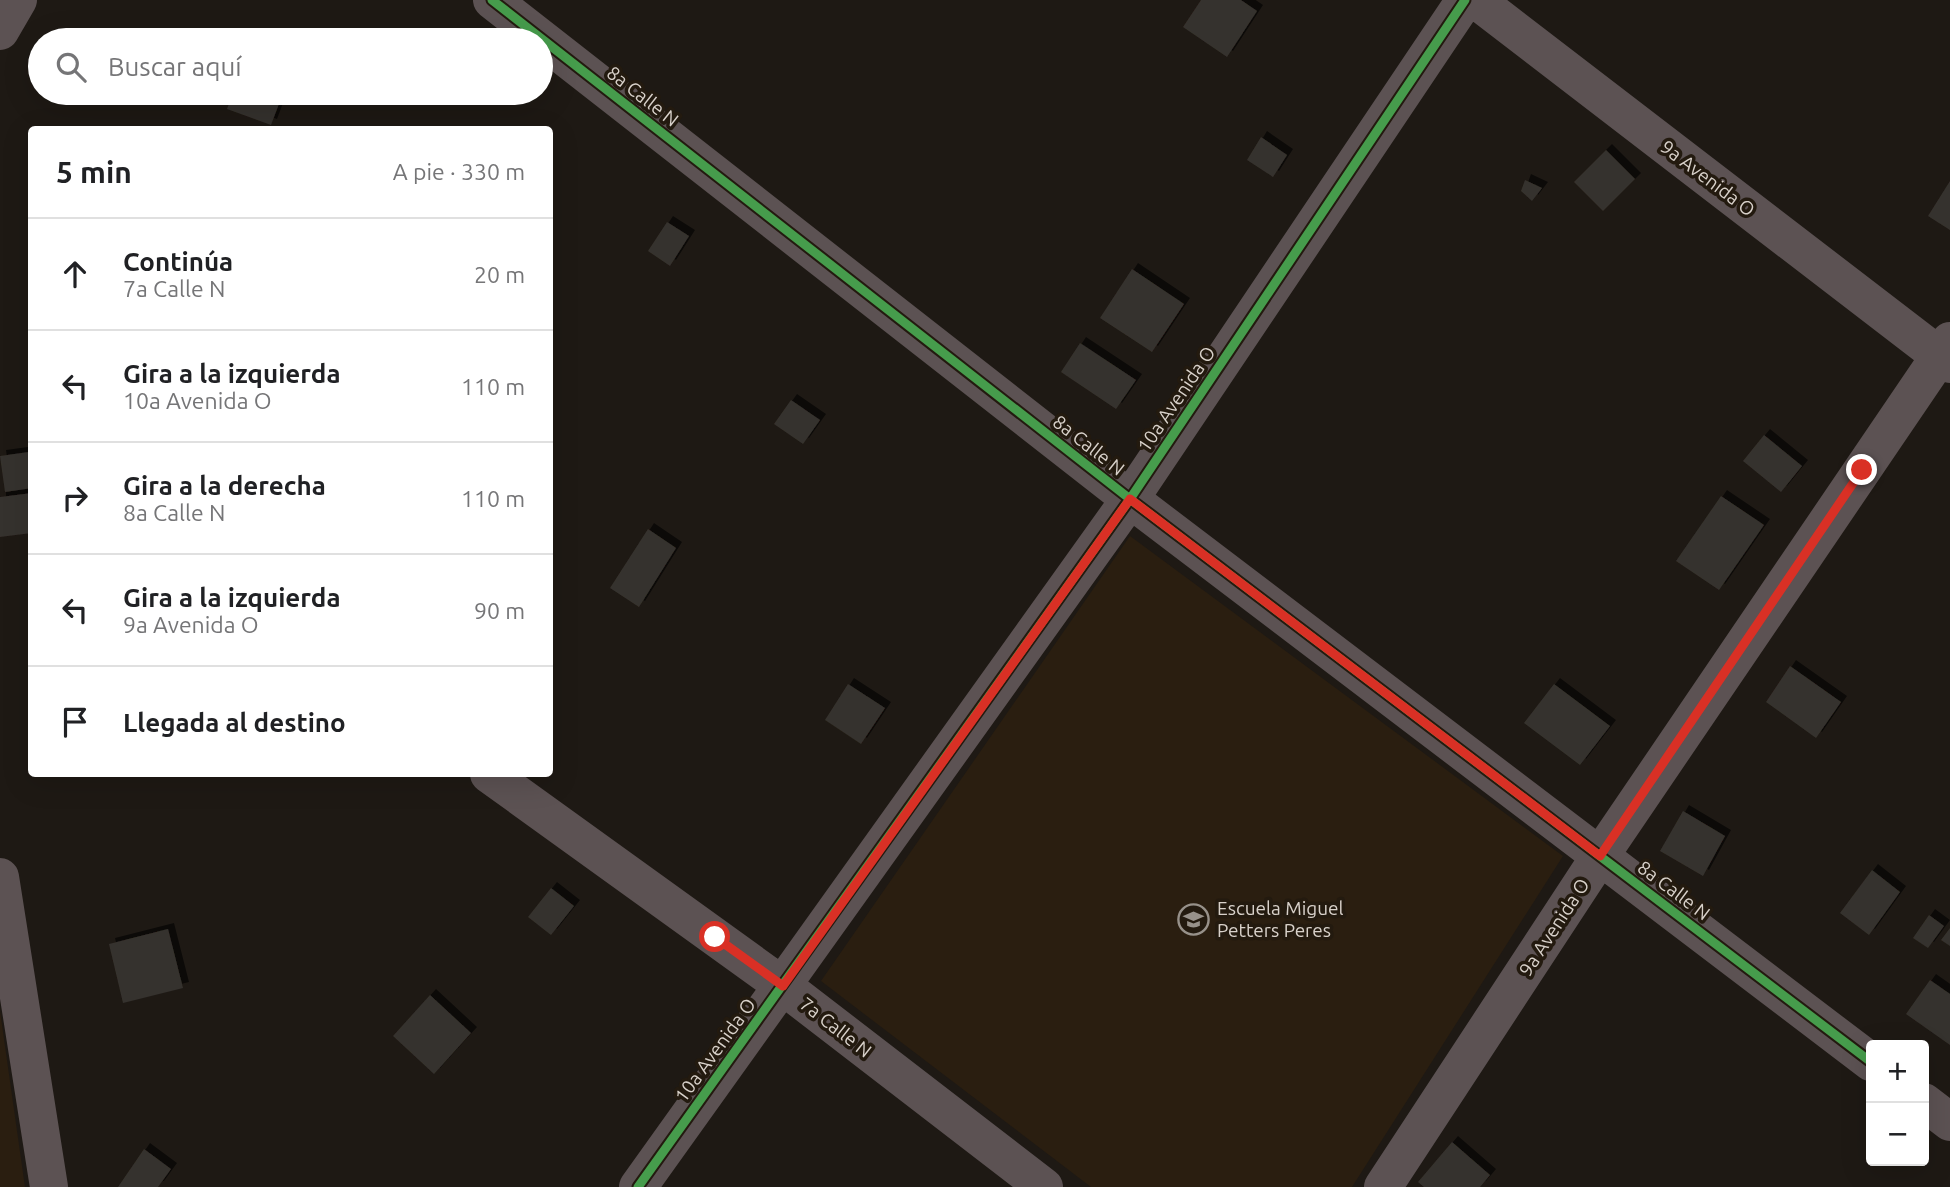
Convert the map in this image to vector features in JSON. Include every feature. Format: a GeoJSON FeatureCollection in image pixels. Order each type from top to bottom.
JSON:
{"type":"FeatureCollection","features":[{"type":"Feature","properties":{"kind":"street"},"geometry":{"type":"LineString","coordinates":[[0,31],[18,0]]}},
{"type":"Feature","properties":{"kind":"street","name":"8a Calle N"},"geometry":{"type":"LineString","coordinates":[[492,0],[528,28]]}},
{"type":"Feature","properties":{"kind":"street","name":"10a Avenida O"},"geometry":{"type":"LineString","coordinates":[[638,1187],[1130,499],[1465,0]]}},
{"type":"Feature","properties":{"kind":"street","name":"9a Avenida O"},"geometry":{"type":"LineString","coordinates":[[1383,1187],[1600,856],[1947,354],[1476,0]]}},
{"type":"Feature","properties":{"kind":"street","name":"8a Calle N"},"geometry":{"type":"LineString","coordinates":[[553,48],[1130,499],[1866,1058]]}},
{"type":"Feature","properties":{"kind":"street","name":"7a Calle N"},"geometry":{"type":"LineString","coordinates":[[493,777],[783,986],[1044,1187]]}},
{"type":"Feature","properties":{"kind":"street"},"geometry":{"type":"LineString","coordinates":[[0,877],[49,1187]]}},
{"type":"Feature","properties":{"kind":"street"},"geometry":{"type":"LineString","coordinates":[[1925,1103],[1950,1122]]}},
{"type":"Feature","properties":{"kind":"shaded area","name":"Escuela Miguel Petters Peres"},"geometry":{"type":"Polygon","coordinates":[[[1130,536],[1563,856],[1352,1187],[1091,1187],[821,981],[1130,536]]]}},
{"type":"Feature","properties":{"kind":"shaded area"},"geometry":{"type":"Polygon","coordinates":[[[0,1011],[25,1187],[0,1187],[0,1011]]]}},
{"type":"Feature","properties":{"kind":"building"},"geometry":{"type":"Polygon","coordinates":[[[1201,0],[1241,0],[1257,11],[1227,57],[1183,27],[1201,0]]]}},
{"type":"Feature","properties":{"kind":"building"},"geometry":{"type":"Polygon","coordinates":[[[228,105],[278,105],[271,125],[227,109],[228,105]]]}},
{"type":"Feature","properties":{"kind":"building"},"geometry":{"type":"Polygon","coordinates":[[[1261,137],[1287,155],[1273,177],[1247,160],[1261,137]]]}},
{"type":"Feature","properties":{"kind":"building"},"geometry":{"type":"Polygon","coordinates":[[[1606,150],[1635,179],[1603,211],[1574,182],[1606,150]]]}},
{"type":"Feature","properties":{"kind":"building"},"geometry":{"type":"Polygon","coordinates":[[[1525,180],[1542,188],[1532,201],[1521,191],[1525,180]]]}},
{"type":"Feature","properties":{"kind":"building"},"geometry":{"type":"Polygon","coordinates":[[[1950,181],[1950,230],[1928,216],[1950,181]]]}},
{"type":"Feature","properties":{"kind":"building"},"geometry":{"type":"Polygon","coordinates":[[[667,222],[689,236],[670,266],[648,251],[667,222]]]}},
{"type":"Feature","properties":{"kind":"building"},"geometry":{"type":"Polygon","coordinates":[[[1132,269],[1184,304],[1152,352],[1100,318],[1132,269]]]}},
{"type":"Feature","properties":{"kind":"building"},"geometry":{"type":"Polygon","coordinates":[[[1080,343],[1136,380],[1116,409],[1061,372],[1080,343]]]}},
{"type":"Feature","properties":{"kind":"building"},"geometry":{"type":"Polygon","coordinates":[[[791,400],[820,420],[803,444],[774,424],[791,400]]]}},
{"type":"Feature","properties":{"kind":"building"},"geometry":{"type":"Polygon","coordinates":[[[1764,435],[1802,466],[1781,492],[1743,461],[1764,435]]]}},
{"type":"Feature","properties":{"kind":"building"},"geometry":{"type":"Polygon","coordinates":[[[28,452],[28,489],[5,492],[0,456],[28,452]]]}},
{"type":"Feature","properties":{"kind":"building"},"geometry":{"type":"Polygon","coordinates":[[[28,494],[28,534],[0,537],[0,497],[28,494]]]}},
{"type":"Feature","properties":{"kind":"building"},"geometry":{"type":"Polygon","coordinates":[[[1721,496],[1764,525],[1719,590],[1676,561],[1721,496]]]}},
{"type":"Feature","properties":{"kind":"building"},"geometry":{"type":"Polygon","coordinates":[[[648,529],[676,548],[639,607],[610,588],[648,529]]]}},
{"type":"Feature","properties":{"kind":"building"},"geometry":{"type":"Polygon","coordinates":[[[1790,666],[1841,702],[1816,738],[1766,702],[1790,666]]]}},
{"type":"Feature","properties":{"kind":"building"},"geometry":{"type":"Polygon","coordinates":[[[848,684],[885,708],[861,744],[825,720],[848,684]]]}},
{"type":"Feature","properties":{"kind":"building"},"geometry":{"type":"Polygon","coordinates":[[[1554,684],[1610,726],[1580,765],[1524,723],[1554,684]]]}},
{"type":"Feature","properties":{"kind":"building"},"geometry":{"type":"Polygon","coordinates":[[[1683,811],[1725,836],[1703,876],[1660,851],[1683,811]]]}},
{"type":"Feature","properties":{"kind":"building"},"geometry":{"type":"Polygon","coordinates":[[[1872,870],[1900,892],[1869,935],[1840,913],[1872,870]]]}},
{"type":"Feature","properties":{"kind":"building"},"geometry":{"type":"Polygon","coordinates":[[[551,888],[574,906],[551,935],[528,917],[551,888]]]}},
{"type":"Feature","properties":{"kind":"building"},"geometry":{"type":"Polygon","coordinates":[[[1929,915],[1944,926],[1928,948],[1913,938],[1929,915]]]}},
{"type":"Feature","properties":{"kind":"building"},"geometry":{"type":"Polygon","coordinates":[[[1950,928],[1950,946],[1941,940],[1950,928]]]}},
{"type":"Feature","properties":{"kind":"building"},"geometry":{"type":"Polygon","coordinates":[[[168,929],[183,988],[123,1003],[109,944],[168,929]]]}},
{"type":"Feature","properties":{"kind":"building"},"geometry":{"type":"Polygon","coordinates":[[[1930,980],[1950,994],[1950,1045],[1906,1014],[1930,980]]]}},
{"type":"Feature","properties":{"kind":"building"},"geometry":{"type":"Polygon","coordinates":[[[430,995],[471,1033],[434,1074],[393,1036],[430,995]]]}},
{"type":"Feature","properties":{"kind":"building"},"geometry":{"type":"Polygon","coordinates":[[[1452,1142],[1490,1175],[1480,1187],[1424,1187],[1418,1182],[1452,1142]]]}},
{"type":"Feature","properties":{"kind":"building"},"geometry":{"type":"Polygon","coordinates":[[[144,1149],[171,1169],[158,1187],[118,1187],[144,1149]]]}},
{"type":"Feature","properties":{"kind":"cycle path"},"geometry":{"type":"LineString","coordinates":[[492,0],[528,28]]}},
{"type":"Feature","properties":{"kind":"cycle path"},"geometry":{"type":"LineString","coordinates":[[638,1187],[1130,499],[1465,0]]}},
{"type":"Feature","properties":{"kind":"cycle path"},"geometry":{"type":"LineString","coordinates":[[553,48],[1130,499],[1866,1058]]}},
{"type":"Feature","properties":{"kind":"place","name":"Escuela Miguel Petters Peres"},"geometry":{"type":"Point","coordinates":[1194,919]}},
{"type":"Feature","properties":{"kind":"route"},"geometry":{"type":"LineString","coordinates":[[715,937],[783,986],[1130,499],[1600,856],[1862,470]]}}]}
